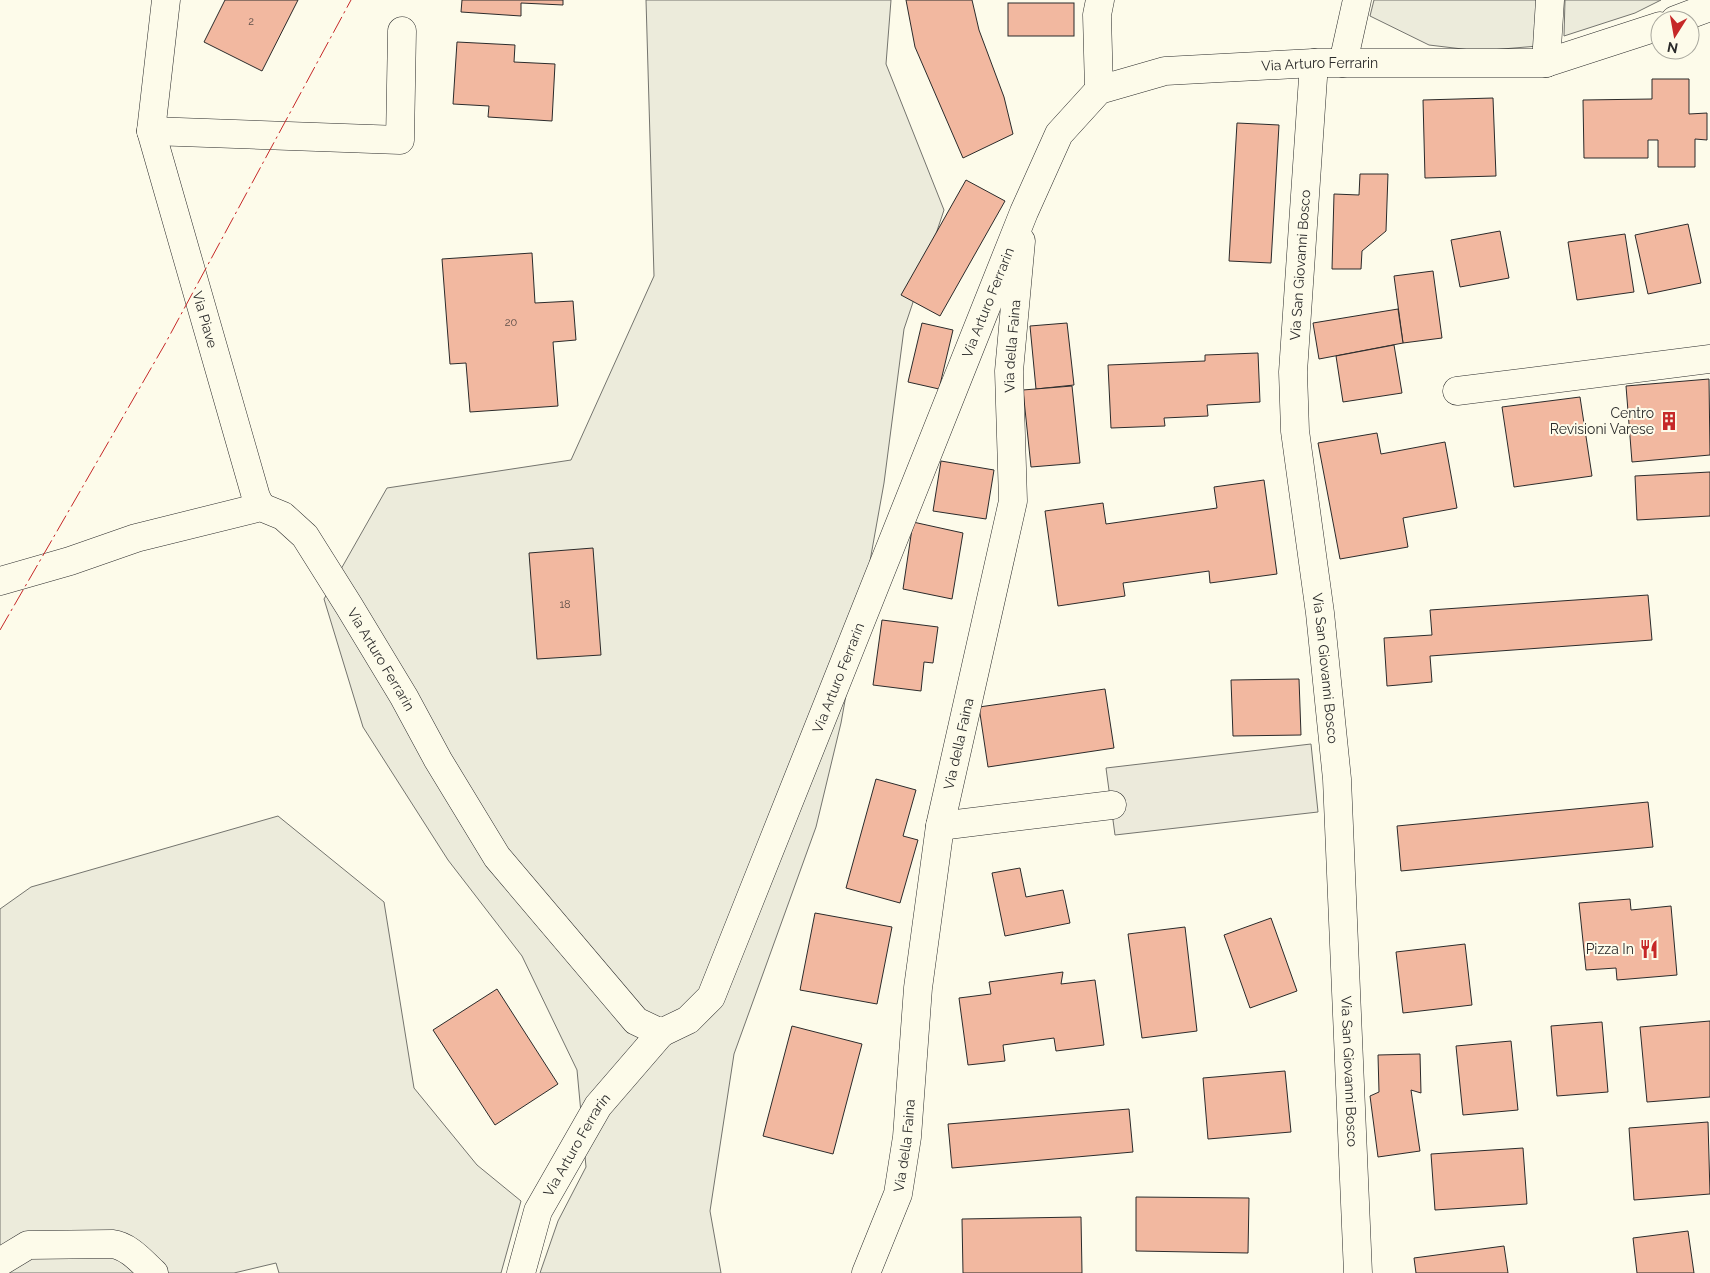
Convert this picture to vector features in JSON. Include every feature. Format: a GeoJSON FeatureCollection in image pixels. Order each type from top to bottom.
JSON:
{"type":"FeatureCollection","features":[{"type":"Feature","properties":{"kind":"street","name":"Via Piave"},"geometry":{"type":"LineString","coordinates":[[166,0],[152,131],[256,497],[261,506]]}},
{"type":"Feature","properties":{"kind":"street"},"geometry":{"type":"LineString","coordinates":[[1099,90],[1097,15],[1100,0]]}},
{"type":"Feature","properties":{"kind":"street"},"geometry":{"type":"LineString","coordinates":[[1343,63],[1356,0]]}},
{"type":"Feature","properties":{"kind":"street"},"geometry":{"type":"LineString","coordinates":[[1546,63],[1550,0]]}},
{"type":"Feature","properties":{"kind":"street","name":"Via Arturo Ferrarin"},"geometry":{"type":"LineString","coordinates":[[521,1273],[538,1211],[598,1106],[661,1032],[688,1020],[711,998],[1024,212],[1059,134],[1099,90],[1165,71],[1314,63],[1546,63],[1650,29]]}},
{"type":"Feature","properties":{"kind":"street"},"geometry":{"type":"LineString","coordinates":[[152,131],[400,140],[402,31]]}},
{"type":"Feature","properties":{"kind":"street","name":"Via San Giovanni Bosco"},"geometry":{"type":"LineString","coordinates":[[1314,63],[1293,372],[1295,431],[1320,613],[1336,779],[1358,1273]]}},
{"type":"Feature","properties":{"kind":"street","name":"Via della Faina"},"geometry":{"type":"LineString","coordinates":[[866,1273],[898,1194],[907,1137],[918,988],[940,826],[1013,501],[1010,371],[1024,212]]}},
{"type":"Feature","properties":{"kind":"street"},"geometry":{"type":"LineString","coordinates":[[1457,391],[1710,359]]}},
{"type":"Feature","properties":{"kind":"street"},"geometry":{"type":"LineString","coordinates":[[0,581],[70,561],[136,538],[261,506]]}},
{"type":"Feature","properties":{"kind":"street","name":"Via Arturo Ferrarin"},"geometry":{"type":"LineString","coordinates":[[261,506],[283,516],[304,536],[404,697],[438,760],[497,857],[636,1021],[661,1032]]}},
{"type":"Feature","properties":{"kind":"street"},"geometry":{"type":"LineString","coordinates":[[940,826],[1112,805]]}},
{"type":"Feature","properties":{"kind":"street"},"geometry":{"type":"LineString","coordinates":[[0,1262],[28,1245],[112,1244],[120,1245],[154,1273]]}},
{"type":"Feature","properties":{"kind":"shaded area"},"geometry":{"type":"Polygon","coordinates":[[[646,0],[891,0],[886,64],[944,210],[904,329],[884,483],[841,723],[816,827],[734,1054],[710,1211],[721,1273],[540,1273],[558,1221],[586,1167],[577,1070],[522,956],[448,860],[363,727],[324,599],[387,488],[571,460],[654,276],[646,0]]]}},
{"type":"Feature","properties":{"kind":"shaded area"},"geometry":{"type":"Polygon","coordinates":[[[1374,0],[1540,0],[1538,46],[1479,51],[1429,45],[1370,16],[1374,0]]]}},
{"type":"Feature","properties":{"kind":"shaded area"},"geometry":{"type":"Polygon","coordinates":[[[1565,0],[1661,0],[1635,13],[1564,36],[1565,0]]]}},
{"type":"Feature","properties":{"kind":"shaded area"},"geometry":{"type":"Polygon","coordinates":[[[1311,744],[1318,812],[1115,835],[1106,768],[1311,744]]]}},
{"type":"Feature","properties":{"kind":"shaded area"},"geometry":{"type":"Polygon","coordinates":[[[278,816],[384,902],[414,1088],[477,1165],[521,1201],[501,1273],[279,1273],[276,1263],[234,1273],[0,1273],[0,909],[31,887],[278,816]]]}},
{"type":"Feature","properties":{"kind":"building"},"geometry":{"type":"Polygon","coordinates":[[[225,0],[298,0],[262,71],[204,42],[225,0]]]}},
{"type":"Feature","properties":{"kind":"building"},"geometry":{"type":"Polygon","coordinates":[[[462,0],[563,0],[563,5],[521,3],[521,16],[461,12],[462,0]]]}},
{"type":"Feature","properties":{"kind":"building"},"geometry":{"type":"Polygon","coordinates":[[[906,0],[972,0],[979,30],[1004,97],[1013,134],[963,158],[915,47],[906,0]]]}},
{"type":"Feature","properties":{"kind":"building"},"geometry":{"type":"Polygon","coordinates":[[[1008,3],[1074,3],[1074,36],[1008,36],[1008,3]]]}},
{"type":"Feature","properties":{"kind":"building"},"geometry":{"type":"Polygon","coordinates":[[[457,42],[515,45],[514,62],[555,64],[552,121],[488,117],[489,106],[453,104],[457,42]]]}},
{"type":"Feature","properties":{"kind":"building"},"geometry":{"type":"Polygon","coordinates":[[[1652,79],[1689,79],[1689,114],[1707,113],[1707,140],[1695,139],[1695,167],[1658,167],[1658,140],[1648,140],[1648,158],[1584,158],[1583,100],[1652,99],[1652,79]]]}},
{"type":"Feature","properties":{"kind":"building"},"geometry":{"type":"Polygon","coordinates":[[[1493,98],[1496,176],[1425,178],[1423,100],[1493,98]]]}},
{"type":"Feature","properties":{"kind":"building"},"geometry":{"type":"Polygon","coordinates":[[[1237,123],[1279,125],[1271,263],[1229,261],[1237,123]]]}},
{"type":"Feature","properties":{"kind":"building"},"geometry":{"type":"Polygon","coordinates":[[[1360,174],[1388,174],[1386,231],[1362,251],[1361,269],[1332,269],[1334,194],[1359,195],[1360,174]]]}},
{"type":"Feature","properties":{"kind":"building"},"geometry":{"type":"Polygon","coordinates":[[[966,180],[1005,201],[940,316],[901,295],[966,180]]]}},
{"type":"Feature","properties":{"kind":"building"},"geometry":{"type":"Polygon","coordinates":[[[1688,224],[1701,283],[1648,294],[1635,235],[1688,224]]]}},
{"type":"Feature","properties":{"kind":"building"},"geometry":{"type":"Polygon","coordinates":[[[1500,231],[1509,278],[1460,287],[1451,240],[1500,231]]]}},
{"type":"Feature","properties":{"kind":"building"},"geometry":{"type":"Polygon","coordinates":[[[1625,234],[1634,292],[1577,300],[1568,242],[1625,234]]]}},
{"type":"Feature","properties":{"kind":"building"},"geometry":{"type":"Polygon","coordinates":[[[532,253],[535,303],[573,301],[576,340],[553,342],[558,406],[470,412],[466,363],[450,364],[442,259],[532,253]]]}},
{"type":"Feature","properties":{"kind":"building"},"geometry":{"type":"Polygon","coordinates":[[[1433,271],[1442,338],[1403,343],[1394,276],[1433,271]]]}},
{"type":"Feature","properties":{"kind":"building"},"geometry":{"type":"Polygon","coordinates":[[[1398,309],[1403,343],[1319,359],[1313,323],[1398,309]]]}},
{"type":"Feature","properties":{"kind":"building"},"geometry":{"type":"Polygon","coordinates":[[[922,323],[953,330],[939,389],[908,382],[922,323]]]}},
{"type":"Feature","properties":{"kind":"building"},"geometry":{"type":"Polygon","coordinates":[[[1067,323],[1074,385],[1036,389],[1030,326],[1067,323]]]}},
{"type":"Feature","properties":{"kind":"building"},"geometry":{"type":"Polygon","coordinates":[[[1394,345],[1402,393],[1343,402],[1336,356],[1394,345]]]}},
{"type":"Feature","properties":{"kind":"building"},"geometry":{"type":"Polygon","coordinates":[[[1258,353],[1260,402],[1207,405],[1208,416],[1164,418],[1165,426],[1111,428],[1108,365],[1205,361],[1205,355],[1258,353]]]}},
{"type":"Feature","properties":{"kind":"building","name":"Centro Revisioni Varese"},"geometry":{"type":"Polygon","coordinates":[[[1709,379],[1710,455],[1632,462],[1626,386],[1709,379]]]}},
{"type":"Feature","properties":{"kind":"building"},"geometry":{"type":"Polygon","coordinates":[[[1072,386],[1080,463],[1031,467],[1023,390],[1072,386]]]}},
{"type":"Feature","properties":{"kind":"building"},"geometry":{"type":"Polygon","coordinates":[[[1580,397],[1592,476],[1514,487],[1502,407],[1580,397]]]}},
{"type":"Feature","properties":{"kind":"building"},"geometry":{"type":"Polygon","coordinates":[[[1377,433],[1381,454],[1445,442],[1457,508],[1403,518],[1408,547],[1340,559],[1318,443],[1377,433]]]}},
{"type":"Feature","properties":{"kind":"building"},"geometry":{"type":"Polygon","coordinates":[[[941,461],[994,470],[986,519],[933,511],[941,461]]]}},
{"type":"Feature","properties":{"kind":"building"},"geometry":{"type":"Polygon","coordinates":[[[1710,472],[1710,516],[1637,520],[1635,476],[1710,472]]]}},
{"type":"Feature","properties":{"kind":"building"},"geometry":{"type":"Polygon","coordinates":[[[1264,480],[1277,574],[1210,583],[1209,571],[1123,583],[1125,596],[1058,606],[1045,511],[1103,503],[1106,524],[1217,508],[1214,487],[1264,480]]]}},
{"type":"Feature","properties":{"kind":"building"},"geometry":{"type":"Polygon","coordinates":[[[913,522],[963,533],[952,599],[903,589],[913,522]]]}},
{"type":"Feature","properties":{"kind":"building"},"geometry":{"type":"Polygon","coordinates":[[[593,548],[601,655],[537,659],[529,553],[593,548]]]}},
{"type":"Feature","properties":{"kind":"building"},"geometry":{"type":"Polygon","coordinates":[[[1648,595],[1652,640],[1430,656],[1432,682],[1387,686],[1384,638],[1432,635],[1430,610],[1648,595]]]}},
{"type":"Feature","properties":{"kind":"building"},"geometry":{"type":"Polygon","coordinates":[[[882,620],[938,627],[933,663],[924,662],[921,691],[873,685],[882,620]]]}},
{"type":"Feature","properties":{"kind":"building"},"geometry":{"type":"Polygon","coordinates":[[[1299,679],[1301,735],[1233,736],[1231,680],[1299,679]]]}},
{"type":"Feature","properties":{"kind":"building"},"geometry":{"type":"Polygon","coordinates":[[[1105,689],[1114,748],[988,767],[979,707],[1105,689]]]}},
{"type":"Feature","properties":{"kind":"building"},"geometry":{"type":"Polygon","coordinates":[[[876,779],[916,790],[903,836],[918,840],[900,903],[846,888],[876,779]]]}},
{"type":"Feature","properties":{"kind":"building"},"geometry":{"type":"Polygon","coordinates":[[[1648,802],[1653,847],[1401,871],[1397,826],[1648,802]]]}},
{"type":"Feature","properties":{"kind":"building"},"geometry":{"type":"Polygon","coordinates":[[[1020,868],[1026,897],[1063,890],[1070,923],[1005,936],[992,873],[1020,868]]]}},
{"type":"Feature","properties":{"kind":"building"},"geometry":{"type":"Polygon","coordinates":[[[1630,899],[1631,910],[1671,906],[1677,975],[1617,980],[1616,968],[1586,970],[1579,903],[1630,899]]]}},
{"type":"Feature","properties":{"kind":"building"},"geometry":{"type":"Polygon","coordinates":[[[815,913],[892,927],[877,1004],[800,990],[815,913]]]}},
{"type":"Feature","properties":{"kind":"building"},"geometry":{"type":"Polygon","coordinates":[[[1271,918],[1297,991],[1250,1008],[1224,935],[1271,918]]]}},
{"type":"Feature","properties":{"kind":"building"},"geometry":{"type":"Polygon","coordinates":[[[1185,927],[1197,1031],[1142,1038],[1128,934],[1185,927]]]}},
{"type":"Feature","properties":{"kind":"building"},"geometry":{"type":"Polygon","coordinates":[[[1465,944],[1472,1005],[1403,1013],[1396,952],[1465,944]]]}},
{"type":"Feature","properties":{"kind":"building"},"geometry":{"type":"Polygon","coordinates":[[[1063,972],[1061,984],[1095,980],[1104,1045],[1056,1051],[1054,1038],[1003,1045],[1005,1061],[968,1065],[959,998],[991,994],[989,982],[1063,972]]]}},
{"type":"Feature","properties":{"kind":"building"},"geometry":{"type":"Polygon","coordinates":[[[497,989],[558,1084],[495,1125],[433,1030],[497,989]]]}},
{"type":"Feature","properties":{"kind":"building"},"geometry":{"type":"Polygon","coordinates":[[[1710,1021],[1710,1097],[1647,1102],[1640,1027],[1710,1021]]]}},
{"type":"Feature","properties":{"kind":"building"},"geometry":{"type":"Polygon","coordinates":[[[1602,1022],[1608,1092],[1557,1096],[1551,1026],[1602,1022]]]}},
{"type":"Feature","properties":{"kind":"building"},"geometry":{"type":"Polygon","coordinates":[[[792,1026],[862,1044],[833,1154],[763,1136],[792,1026]]]}},
{"type":"Feature","properties":{"kind":"building"},"geometry":{"type":"Polygon","coordinates":[[[1511,1041],[1518,1110],[1463,1115],[1456,1046],[1511,1041]]]}},
{"type":"Feature","properties":{"kind":"building"},"geometry":{"type":"Polygon","coordinates":[[[1420,1054],[1421,1093],[1411,1090],[1420,1151],[1378,1157],[1370,1096],[1379,1092],[1378,1055],[1420,1054]]]}},
{"type":"Feature","properties":{"kind":"building"},"geometry":{"type":"Polygon","coordinates":[[[1285,1071],[1291,1132],[1208,1139],[1203,1078],[1285,1071]]]}},
{"type":"Feature","properties":{"kind":"building"},"geometry":{"type":"Polygon","coordinates":[[[1129,1109],[1133,1152],[952,1168],[948,1124],[1129,1109]]]}},
{"type":"Feature","properties":{"kind":"building"},"geometry":{"type":"Polygon","coordinates":[[[1708,1122],[1710,1194],[1634,1200],[1629,1128],[1708,1122]]]}},
{"type":"Feature","properties":{"kind":"building"},"geometry":{"type":"Polygon","coordinates":[[[1523,1148],[1527,1204],[1435,1210],[1431,1154],[1523,1148]]]}},
{"type":"Feature","properties":{"kind":"building"},"geometry":{"type":"Polygon","coordinates":[[[1136,1197],[1249,1198],[1248,1253],[1136,1251],[1136,1197]]]}},
{"type":"Feature","properties":{"kind":"building"},"geometry":{"type":"Polygon","coordinates":[[[1081,1217],[1082,1273],[963,1273],[962,1219],[1081,1217]]]}},
{"type":"Feature","properties":{"kind":"building"},"geometry":{"type":"Polygon","coordinates":[[[1688,1231],[1694,1273],[1637,1273],[1633,1238],[1688,1231]]]}},
{"type":"Feature","properties":{"kind":"building"},"geometry":{"type":"Polygon","coordinates":[[[1504,1246],[1508,1273],[1416,1273],[1414,1258],[1504,1246]]]}},
{"type":"Feature","properties":{"kind":"power"},"geometry":{"type":"LineString","coordinates":[[0,630],[165,344],[351,0]]}},
{"type":"Feature","properties":{"kind":"place","name":"Centro Revisioni Varese"},"geometry":{"type":"Point","coordinates":[1669,421]}},
{"type":"Feature","properties":{"kind":"place","name":"Pizza In"},"geometry":{"type":"Point","coordinates":[1649,949]}}]}
